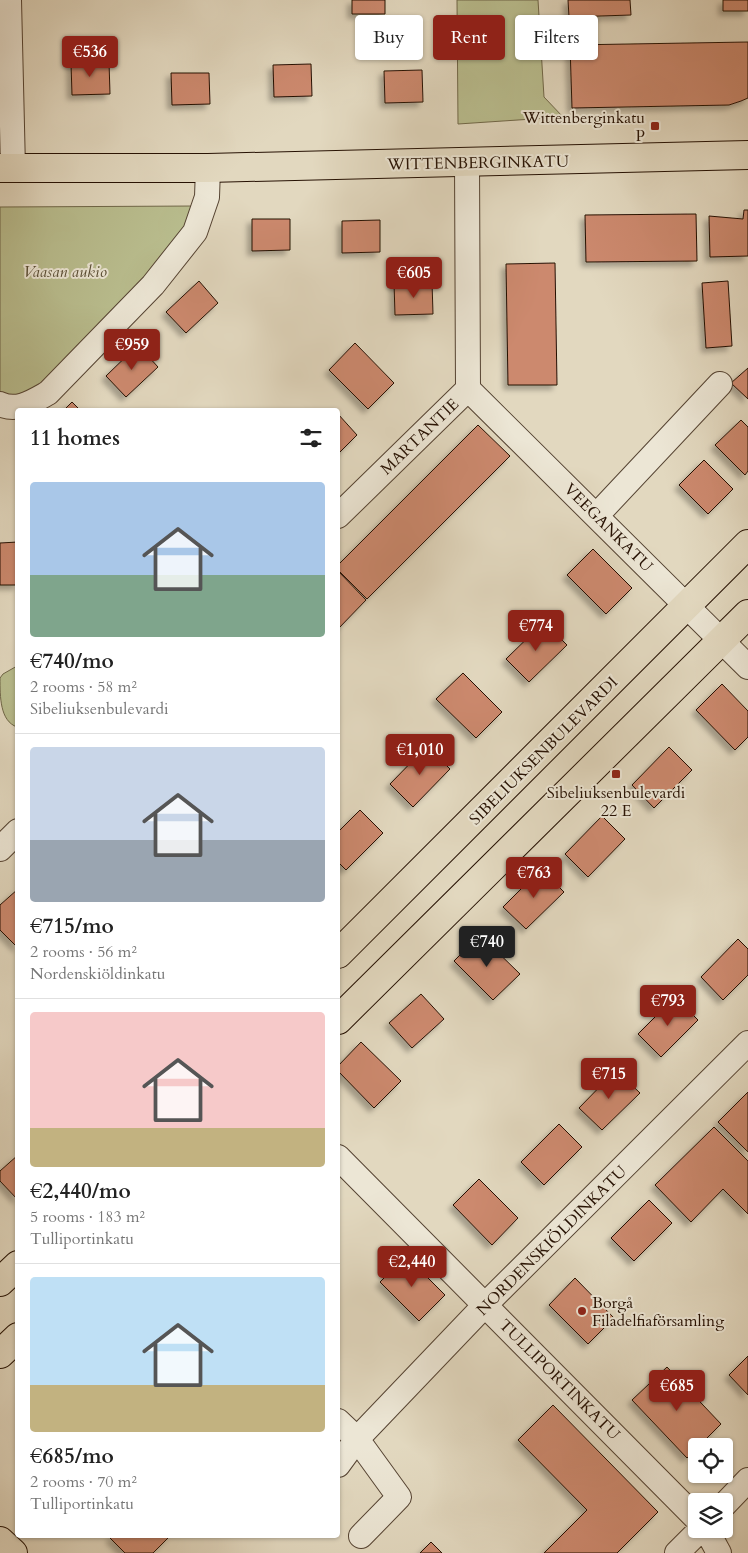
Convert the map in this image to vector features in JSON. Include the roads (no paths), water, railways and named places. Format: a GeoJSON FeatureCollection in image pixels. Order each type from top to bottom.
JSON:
{"type":"FeatureCollection","features":[{"type":"Feature","properties":{"kind":"main road","name":"WITTENBERGINKATU"},"geometry":{"type":"LineString","coordinates":[[6,168],[208,168],[748,155]]}},
{"type":"Feature","properties":{"kind":"main road","name":"SIBELIUKSENBULEVARDI"},"geometry":{"type":"LineString","coordinates":[[340,952],[748,544]]}},
{"type":"Feature","properties":{"kind":"main road"},"geometry":{"type":"LineString","coordinates":[[340,1018],[748,614]]}},
{"type":"Feature","properties":{"kind":"main road"},"geometry":{"type":"LineString","coordinates":[[0,1282],[15,1268]]}},
{"type":"Feature","properties":{"kind":"main road"},"geometry":{"type":"LineString","coordinates":[[0,1354],[15,1339]]}},
{"type":"Feature","properties":{"kind":"main road"},"geometry":{"type":"LineString","coordinates":[[0,1541],[13,1553]]}},
{"type":"Feature","properties":{"kind":"street"},"geometry":{"type":"LineString","coordinates":[[6,168],[9,0]]}},
{"type":"Feature","properties":{"kind":"street","name":"MARTANTIE"},"geometry":{"type":"LineString","coordinates":[[340,514],[468,389],[467,162]]}},
{"type":"Feature","properties":{"kind":"street"},"geometry":{"type":"LineString","coordinates":[[0,404],[10,409],[30,404],[48,394],[153,286],[195,232],[207,198],[208,168]]}},
{"type":"Feature","properties":{"kind":"street"},"geometry":{"type":"LineString","coordinates":[[597,515],[720,384]]}},
{"type":"Feature","properties":{"kind":"street","name":"VEEGANKATU"},"geometry":{"type":"LineString","coordinates":[[468,389],[748,667]]}},
{"type":"Feature","properties":{"kind":"street","name":"NORDENSKIÖLDINKATU"},"geometry":{"type":"LineString","coordinates":[[340,1462],[358,1439],[486,1304],[748,1043]]}},
{"type":"Feature","properties":{"kind":"street","name":"TULLIPORTINKATU"},"geometry":{"type":"LineString","coordinates":[[340,1159],[486,1304],[688,1510]]}},
{"type":"Feature","properties":{"kind":"street"},"geometry":{"type":"LineString","coordinates":[[340,1422],[358,1439],[400,1497],[361,1536]]}},
{"type":"Feature","properties":{"kind":"street"},"geometry":{"type":"LineString","coordinates":[[733,1496],[748,1480]]}},
{"type":"Feature","properties":{"kind":"street"},"geometry":{"type":"LineString","coordinates":[[677,1553],[692,1538]]}},
{"type":"Feature","properties":{"kind":"street"},"geometry":{"type":"LineString","coordinates":[[711,1538],[719,1553]]}},
{"type":"Feature","properties":{"kind":"place","name":"Wittenberginkatu P"},"geometry":{"type":"Point","coordinates":[655,126]}},
{"type":"Feature","properties":{"kind":"place","name":"Sibeliuksenbulevardi 22 E"},"geometry":{"type":"Point","coordinates":[616,774]}},
{"type":"Feature","properties":{"kind":"place","name":"Borgå Filadelfiaförsamling"},"geometry":{"type":"Point","coordinates":[582,1311]}},
{"type":"Feature","properties":{"kind":"park label","name":"Vaasan aukio"},"geometry":{"type":"Point","coordinates":[65,271]}}]}
